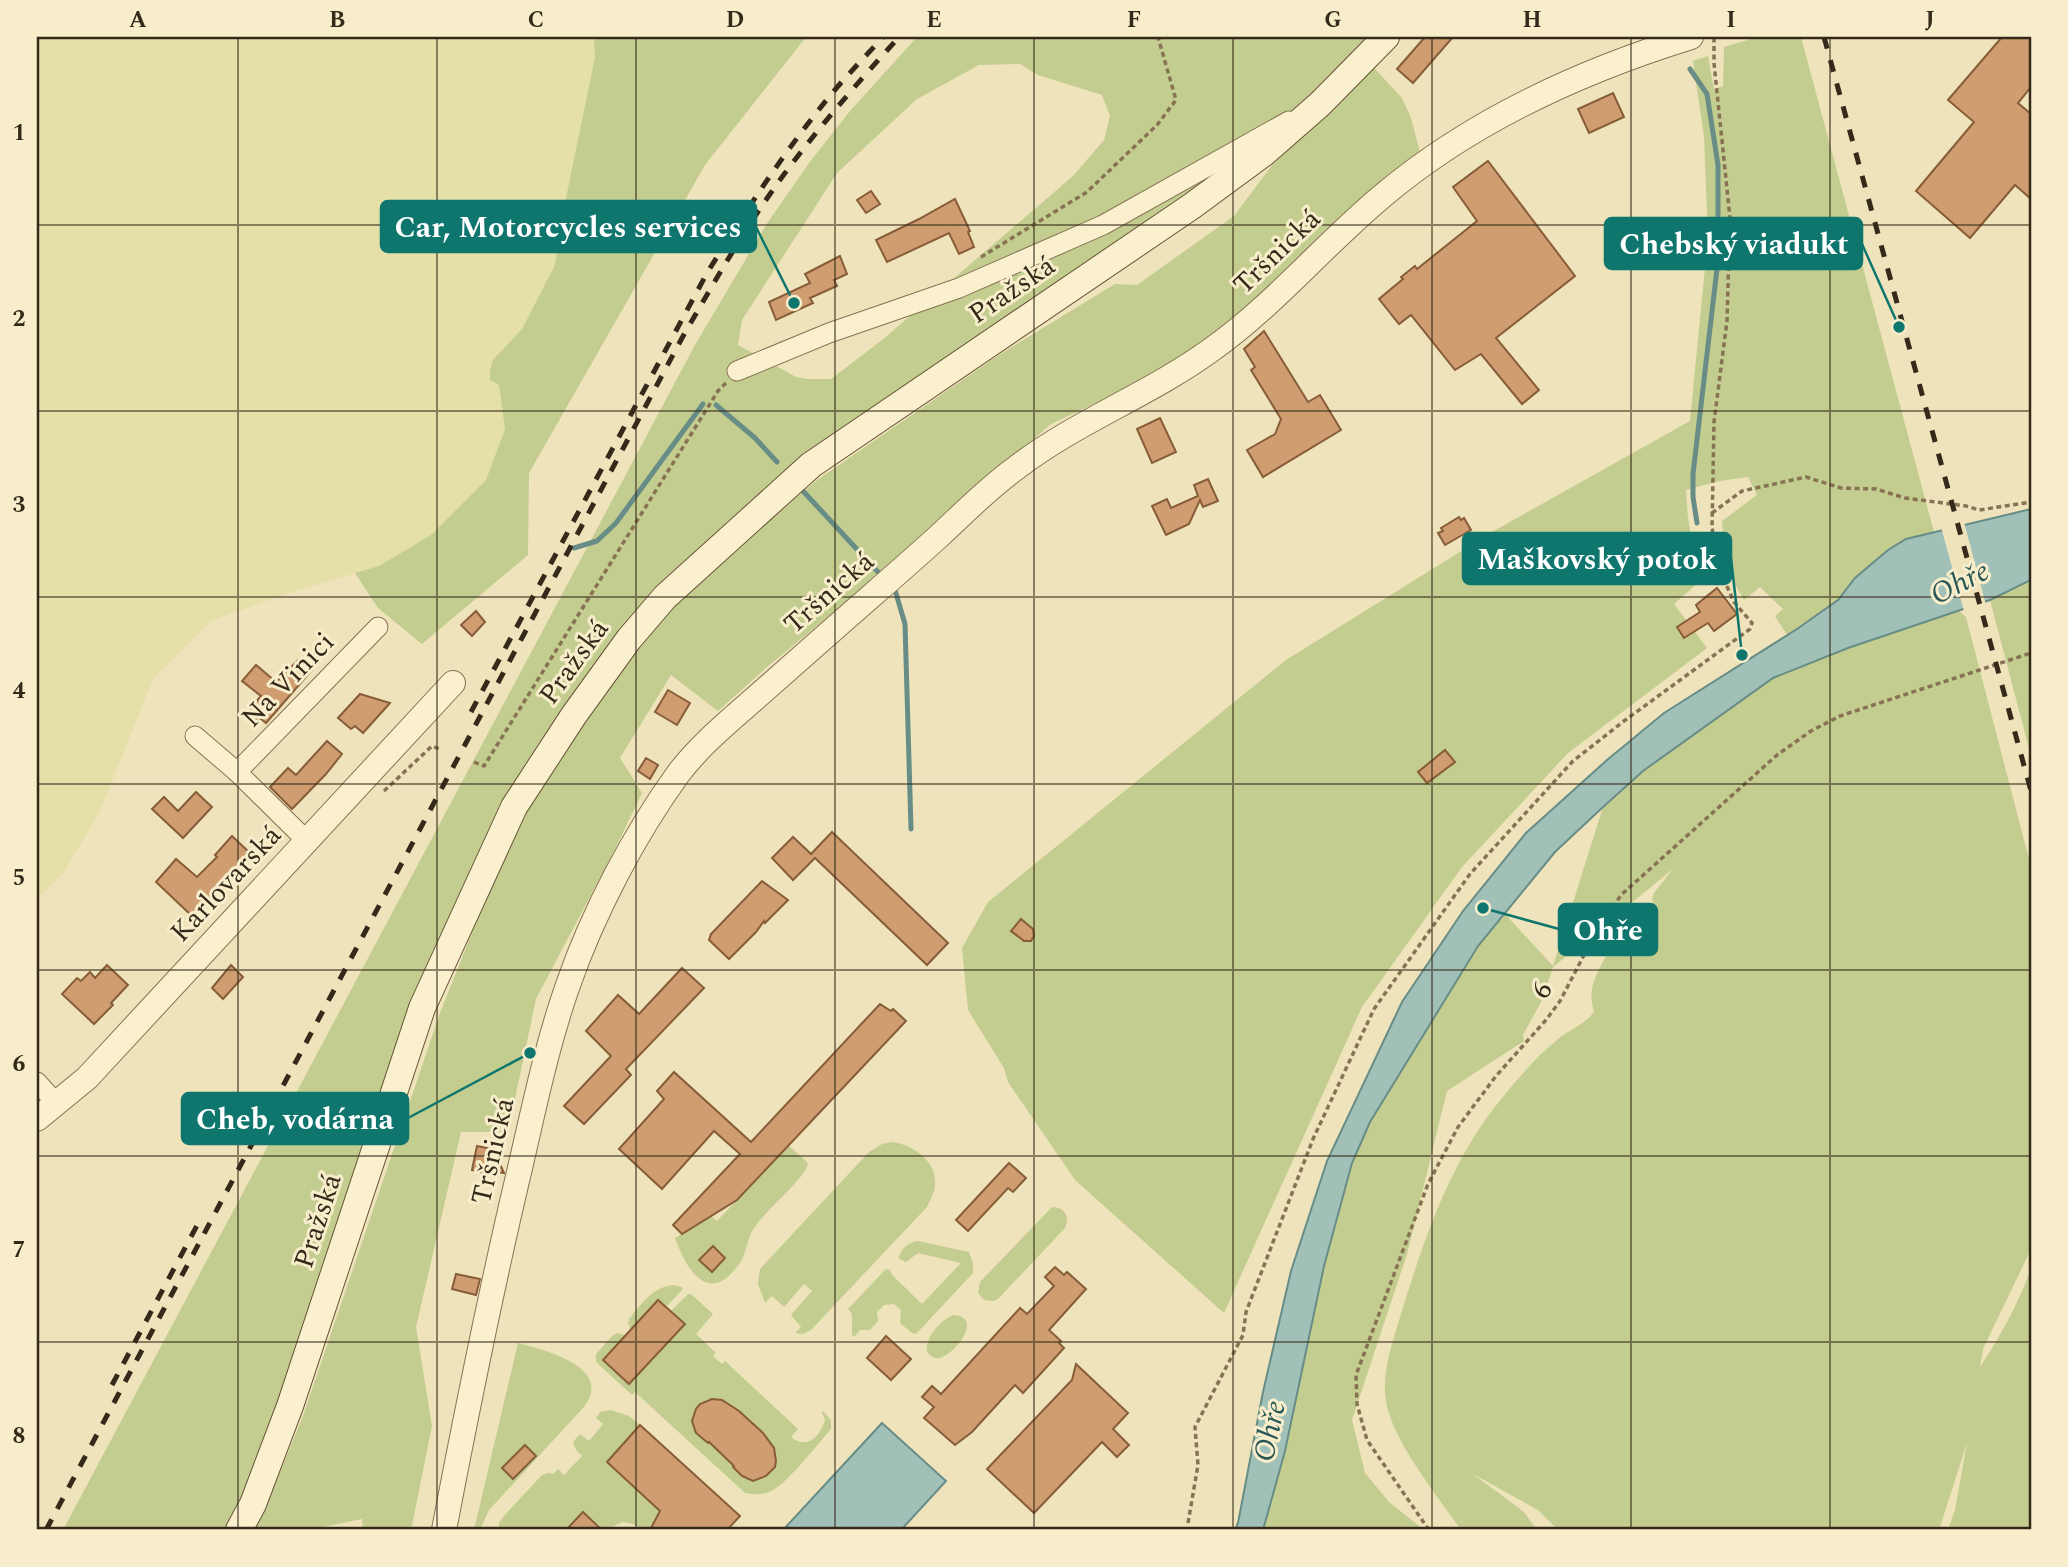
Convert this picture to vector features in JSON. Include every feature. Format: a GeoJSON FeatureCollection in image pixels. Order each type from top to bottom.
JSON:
{"type":"FeatureCollection","features":[{"type":"Feature","properties":{"kind":"main road","name":"Pražská"},"geometry":{"type":"LineString","coordinates":[[239,1530],[253,1504],[290,1406],[422,1008],[514,807],[574,715],[629,639],[664,597],[811,465],[1192,206],[1264,153],[1320,104],[1386,37]]}},
{"type":"Feature","properties":{"kind":"street","name":"Tršnická"},"geometry":{"type":"LineString","coordinates":[[444,1530],[492,1285],[549,1046],[566,988],[587,935],[611,886],[656,808],[690,759],[999,481],[1049,443],[1163,382],[1210,351],[1258,313],[1331,241],[1405,177],[1466,137],[1536,97],[1614,62],[1691,37]]}},
{"type":"Feature","properties":{"kind":"street","name":"Pražská"},"geometry":{"type":"LineString","coordinates":[[737,371],[829,333],[959,288],[1103,225],[1320,104]]}},
{"type":"Feature","properties":{"kind":"street","name":"Na Vinici"},"geometry":{"type":"LineString","coordinates":[[237,772],[378,627]]}},
{"type":"Feature","properties":{"kind":"street","name":"Karlovarská"},"geometry":{"type":"LineString","coordinates":[[37,1119],[87,1078],[453,683]]}},
{"type":"Feature","properties":{"kind":"street"},"geometry":{"type":"LineString","coordinates":[[195,736],[237,772],[307,841]]}},
{"type":"Feature","properties":{"kind":"street"},"geometry":{"type":"LineString","coordinates":[[37,1082],[56,1103]]}},
{"type":"Feature","properties":{"kind":"path"},"geometry":{"type":"LineString","coordinates":[[980,257],[1087,192],[1157,125],[1176,100],[1158,37]]}},
{"type":"Feature","properties":{"kind":"path"},"geometry":{"type":"LineString","coordinates":[[1188,1523],[1198,1465],[1195,1427],[1243,1335],[1246,1312],[1313,1139],[1374,1009],[1470,874],[1573,761],[1624,720],[1750,629],[1752,623],[1734,602],[1720,571],[1712,528],[1714,422],[1727,321],[1730,218],[1714,63],[1714,37]]}},
{"type":"Feature","properties":{"kind":"path"},"geometry":{"type":"LineString","coordinates":[[474,762],[484,766],[718,391],[737,371]]}},
{"type":"Feature","properties":{"kind":"path"},"geometry":{"type":"LineString","coordinates":[[1712,513],[1742,491],[1806,477],[1841,488],[1876,489],[1905,498],[1979,510],[2031,502]]}},
{"type":"Feature","properties":{"kind":"path","name":"6"},"geometry":{"type":"LineString","coordinates":[[1429,1530],[1367,1440],[1357,1404],[1356,1375],[1428,1184],[1458,1128],[1496,1076],[1560,1001],[1595,934],[1621,895],[1777,755],[1811,731],[1840,716],[2031,653]]}},
{"type":"Feature","properties":{"kind":"shaded area"},"geometry":{"type":"Polygon","coordinates":[[[37,37],[594,37],[595,57],[561,222],[555,265],[522,329],[493,360],[490,370],[499,385],[505,429],[486,480],[431,535],[379,566],[286,594],[211,621],[153,679],[99,813],[64,872],[37,899],[37,37]]]}},
{"type":"Feature","properties":{"kind":"green space"},"geometry":{"type":"Polygon","coordinates":[[[594,37],[806,37],[705,165],[529,473],[528,555],[422,644],[378,608],[355,573],[379,566],[431,535],[486,480],[505,429],[499,385],[490,380],[490,370],[493,360],[522,329],[555,265],[561,222],[595,57],[594,37]]]}},
{"type":"Feature","properties":{"kind":"green space"},"geometry":{"type":"Polygon","coordinates":[[[917,37],[1368,37],[1311,94],[1256,143],[804,456],[655,587],[563,708],[502,800],[452,910],[415,1005],[278,1407],[241,1498],[224,1530],[63,1530],[695,345],[766,225],[809,163],[850,111],[917,37]],[[1020,64],[979,65],[917,99],[837,173],[742,320],[738,345],[796,377],[831,379],[882,340],[1073,176],[1104,140],[1110,116],[1102,95],[1038,75],[1020,64]]]}},
{"type":"Feature","properties":{"kind":"green space"},"geometry":{"type":"Polygon","coordinates":[[[1758,37],[1801,37],[1934,532],[1906,539],[1855,578],[1838,600],[1787,635],[1775,616],[1783,609],[1760,587],[1744,600],[1726,568],[1722,521],[1757,495],[1748,477],[1686,490],[1699,582],[1674,604],[1707,648],[1568,753],[1462,867],[1362,1007],[1224,1313],[1075,1180],[1008,1082],[1004,1068],[968,1010],[962,948],[988,902],[1286,660],[1492,532],[1690,421],[1708,237],[1704,137],[1693,61],[1708,56],[1714,89],[1723,86],[1724,47],[1758,37]]]}},
{"type":"Feature","properties":{"kind":"green space"},"geometry":{"type":"Polygon","coordinates":[[[1374,68],[1402,98],[1411,118],[1420,152],[1225,328],[1162,372],[1051,424],[891,565],[718,711],[671,675],[620,758],[642,793],[536,999],[508,1132],[461,1132],[416,1327],[432,1426],[411,1530],[363,1530],[362,1519],[308,1530],[254,1530],[303,1416],[440,1013],[477,920],[525,813],[640,647],[674,606],[780,510],[820,478],[999,355],[1115,284],[1137,285],[1234,216],[1273,164],[1374,68]]]}},
{"type":"Feature","properties":{"kind":"green space"},"geometry":{"type":"Polygon","coordinates":[[[2031,580],[2031,756],[1990,600],[2031,580]]]}},
{"type":"Feature","properties":{"kind":"green space"},"geometry":{"type":"Polygon","coordinates":[[[1958,610],[1966,617],[2031,867],[2031,1249],[1983,1349],[1980,1367],[2008,1320],[2031,1268],[2031,1530],[1948,1530],[1955,1510],[1967,1443],[1939,1530],[1558,1530],[1538,1510],[1473,1474],[1524,1512],[1537,1530],[1461,1530],[1397,1434],[1386,1402],[1385,1380],[1389,1357],[1419,1257],[1454,1173],[1484,1122],[1521,1075],[1549,1047],[1586,1021],[1594,1012],[1592,988],[1605,959],[1635,915],[1654,905],[1654,893],[1673,869],[1553,967],[1541,1002],[1523,1035],[1524,1041],[1447,1091],[1407,1254],[1352,1420],[1365,1473],[1389,1502],[1424,1530],[1263,1530],[1285,1451],[1324,1266],[1352,1163],[1370,1122],[1478,946],[1505,914],[1553,966],[1603,807],[1643,771],[1773,678],[1848,648],[1958,610]]]}},
{"type":"Feature","properties":{"kind":"green space"},"geometry":{"type":"Polygon","coordinates":[[[892,1142],[921,1154],[931,1166],[935,1184],[927,1207],[811,1330],[803,1334],[795,1333],[801,1327],[791,1315],[812,1291],[804,1284],[784,1307],[772,1296],[765,1303],[758,1284],[760,1269],[869,1152],[882,1144],[892,1142]]]}},
{"type":"Feature","properties":{"kind":"green space"},"geometry":{"type":"Polygon","coordinates":[[[789,1146],[808,1164],[805,1171],[754,1228],[740,1263],[729,1276],[709,1283],[700,1279],[686,1262],[675,1238],[711,1216],[717,1221],[789,1146]]]}},
{"type":"Feature","properties":{"kind":"green space"},"geometry":{"type":"Polygon","coordinates":[[[1052,1207],[1065,1213],[1065,1228],[999,1298],[994,1301],[984,1300],[978,1293],[980,1282],[1052,1207]]]}},
{"type":"Feature","properties":{"kind":"green space"},"geometry":{"type":"Polygon","coordinates":[[[918,1241],[969,1252],[973,1273],[916,1334],[900,1323],[901,1310],[894,1304],[884,1305],[877,1312],[878,1321],[870,1330],[860,1330],[854,1337],[852,1314],[848,1309],[886,1269],[922,1304],[961,1263],[918,1253],[906,1262],[899,1259],[905,1247],[918,1241]]]}},
{"type":"Feature","properties":{"kind":"green space"},"geometry":{"type":"Polygon","coordinates":[[[674,1285],[683,1289],[666,1307],[658,1300],[631,1329],[629,1319],[643,1302],[654,1292],[674,1285]]]}},
{"type":"Feature","properties":{"kind":"green space"},"geometry":{"type":"Polygon","coordinates":[[[688,1294],[713,1314],[696,1334],[716,1353],[713,1356],[722,1364],[725,1361],[798,1429],[791,1437],[802,1442],[812,1440],[823,1426],[823,1411],[831,1420],[831,1429],[811,1453],[787,1479],[770,1492],[745,1493],[635,1392],[632,1395],[596,1362],[596,1354],[613,1335],[626,1335],[603,1360],[629,1384],[685,1324],[671,1311],[688,1294]]]}},
{"type":"Feature","properties":{"kind":"green space"},"geometry":{"type":"Polygon","coordinates":[[[953,1315],[963,1318],[967,1323],[966,1330],[949,1353],[942,1357],[933,1357],[927,1352],[928,1341],[939,1325],[953,1315]]]}},
{"type":"Feature","properties":{"kind":"green space"},"geometry":{"type":"Polygon","coordinates":[[[518,1343],[544,1350],[573,1363],[584,1371],[590,1382],[591,1394],[583,1408],[489,1510],[480,1530],[474,1530],[518,1343]]]}},
{"type":"Feature","properties":{"kind":"green space"},"geometry":{"type":"Polygon","coordinates":[[[611,1410],[629,1416],[640,1425],[607,1462],[648,1500],[664,1483],[715,1530],[644,1530],[623,1522],[605,1530],[583,1512],[566,1530],[499,1530],[503,1517],[542,1475],[553,1474],[558,1469],[564,1475],[582,1456],[573,1442],[580,1434],[589,1441],[603,1424],[596,1418],[600,1412],[611,1410]]]}},
{"type":"Feature","properties":{"kind":"water"},"geometry":{"type":"Polygon","coordinates":[[[2031,509],[2031,580],[1990,600],[1848,648],[1773,678],[1643,771],[1603,807],[1555,852],[1478,946],[1370,1122],[1352,1163],[1324,1266],[1285,1451],[1263,1530],[1235,1530],[1291,1271],[1327,1161],[1402,1002],[1463,911],[1526,833],[1607,760],[1664,713],[1838,600],[1855,578],[1888,550],[1906,539],[2031,509]]]}},
{"type":"Feature","properties":{"kind":"water"},"geometry":{"type":"Polygon","coordinates":[[[882,1423],[946,1481],[901,1530],[783,1530],[882,1423]]]}},
{"type":"Feature","properties":{"kind":"pier"},"geometry":{"type":"Polygon","coordinates":[[[1964,522],[1986,605],[1964,611],[1941,527],[1964,522]]]}},
{"type":"Feature","properties":{"kind":"building"},"geometry":{"type":"Polygon","coordinates":[[[1425,37],[1453,37],[1413,83],[1397,69],[1425,37]]]}},
{"type":"Feature","properties":{"kind":"building"},"geometry":{"type":"Polygon","coordinates":[[[2002,37],[2031,37],[2031,87],[2018,103],[2031,114],[2031,199],[2015,185],[1970,238],[1916,191],[1974,122],[1948,100],[2002,37]]]}},
{"type":"Feature","properties":{"kind":"building"},"geometry":{"type":"Polygon","coordinates":[[[1613,93],[1624,117],[1589,133],[1578,109],[1613,93]]]}},
{"type":"Feature","properties":{"kind":"building"},"geometry":{"type":"Polygon","coordinates":[[[1488,161],[1575,276],[1496,338],[1539,390],[1522,404],[1481,354],[1455,370],[1411,315],[1399,324],[1379,299],[1403,279],[1401,277],[1415,266],[1417,269],[1477,221],[1453,187],[1488,161]]]}},
{"type":"Feature","properties":{"kind":"building"},"geometry":{"type":"Polygon","coordinates":[[[871,191],[880,204],[866,213],[857,200],[871,191]]]}},
{"type":"Feature","properties":{"kind":"building"},"geometry":{"type":"Polygon","coordinates":[[[955,199],[970,231],[968,232],[974,247],[959,254],[949,233],[887,262],[876,240],[955,199]]]}},
{"type":"Feature","properties":{"kind":"building"},"geometry":{"type":"Polygon","coordinates":[[[840,256],[847,274],[834,280],[837,286],[810,298],[813,303],[776,320],[769,302],[810,283],[805,274],[840,256]]]}},
{"type":"Feature","properties":{"kind":"building"},"geometry":{"type":"Polygon","coordinates":[[[1264,331],[1308,402],[1320,395],[1341,430],[1263,477],[1247,450],[1275,434],[1281,419],[1251,370],[1255,367],[1244,349],[1264,331]]]}},
{"type":"Feature","properties":{"kind":"building"},"geometry":{"type":"Polygon","coordinates":[[[1160,418],[1176,452],[1152,463],[1137,429],[1160,418]]]}},
{"type":"Feature","properties":{"kind":"building"},"geometry":{"type":"Polygon","coordinates":[[[1208,479],[1218,501],[1203,507],[1200,500],[1189,524],[1166,535],[1152,506],[1167,499],[1171,508],[1198,496],[1194,485],[1208,479]]]}},
{"type":"Feature","properties":{"kind":"building"},"geometry":{"type":"Polygon","coordinates":[[[1459,517],[1461,520],[1464,518],[1471,530],[1445,545],[1438,533],[1443,531],[1441,528],[1459,517]]]}},
{"type":"Feature","properties":{"kind":"building"},"geometry":{"type":"Polygon","coordinates":[[[1717,588],[1737,614],[1714,631],[1708,623],[1684,638],[1677,627],[1700,612],[1696,605],[1717,588]]]}},
{"type":"Feature","properties":{"kind":"building"},"geometry":{"type":"Polygon","coordinates":[[[476,611],[485,622],[472,636],[461,625],[476,611]]]}},
{"type":"Feature","properties":{"kind":"building"},"geometry":{"type":"Polygon","coordinates":[[[298,660],[312,670],[266,723],[261,719],[258,722],[247,712],[261,696],[242,681],[256,665],[276,682],[298,660]]]}},
{"type":"Feature","properties":{"kind":"building"},"geometry":{"type":"Polygon","coordinates":[[[668,690],[690,703],[677,725],[655,712],[668,690]]]}},
{"type":"Feature","properties":{"kind":"building"},"geometry":{"type":"Polygon","coordinates":[[[360,694],[390,703],[363,733],[355,726],[351,729],[338,718],[360,694]]]}},
{"type":"Feature","properties":{"kind":"building"},"geometry":{"type":"Polygon","coordinates":[[[327,741],[342,754],[292,809],[270,787],[288,768],[296,775],[327,741]]]}},
{"type":"Feature","properties":{"kind":"building"},"geometry":{"type":"Polygon","coordinates":[[[1445,750],[1455,762],[1427,783],[1418,772],[1445,750]]]}},
{"type":"Feature","properties":{"kind":"building"},"geometry":{"type":"Polygon","coordinates":[[[646,758],[658,765],[650,779],[638,771],[646,758]]]}},
{"type":"Feature","properties":{"kind":"building"},"geometry":{"type":"Polygon","coordinates":[[[196,792],[212,807],[183,838],[152,809],[164,797],[178,811],[196,792]]]}},
{"type":"Feature","properties":{"kind":"building"},"geometry":{"type":"Polygon","coordinates":[[[832,832],[948,943],[927,965],[815,858],[793,880],[772,858],[793,837],[811,854],[832,832]]]}},
{"type":"Feature","properties":{"kind":"building"},"geometry":{"type":"Polygon","coordinates":[[[232,836],[251,854],[192,916],[156,882],[176,859],[197,877],[217,857],[215,855],[232,836]]]}},
{"type":"Feature","properties":{"kind":"building"},"geometry":{"type":"Polygon","coordinates":[[[762,881],[788,900],[765,923],[764,921],[729,959],[709,940],[711,934],[762,881]]]}},
{"type":"Feature","properties":{"kind":"building"},"geometry":{"type":"Polygon","coordinates":[[[1021,919],[1033,929],[1034,936],[1031,941],[1024,941],[1011,931],[1021,919]]]}},
{"type":"Feature","properties":{"kind":"building"},"geometry":{"type":"Polygon","coordinates":[[[107,965],[128,985],[94,1024],[62,994],[77,978],[81,981],[90,972],[95,978],[107,965]]]}},
{"type":"Feature","properties":{"kind":"building"},"geometry":{"type":"Polygon","coordinates":[[[231,965],[243,977],[223,999],[212,988],[231,965]]]}},
{"type":"Feature","properties":{"kind":"building"},"geometry":{"type":"Polygon","coordinates":[[[682,968],[704,988],[626,1069],[631,1075],[584,1124],[564,1106],[611,1056],[586,1031],[618,995],[639,1014],[682,968]]]}},
{"type":"Feature","properties":{"kind":"building"},"geometry":{"type":"Polygon","coordinates":[[[880,1004],[891,1011],[893,1009],[906,1021],[737,1200],[682,1234],[673,1225],[740,1154],[714,1131],[662,1189],[619,1149],[664,1099],[657,1091],[674,1072],[751,1142],[880,1004]]]}},
{"type":"Feature","properties":{"kind":"building"},"geometry":{"type":"Polygon","coordinates":[[[477,1146],[502,1151],[499,1162],[504,1173],[488,1171],[488,1174],[472,1170],[477,1146]]]}},
{"type":"Feature","properties":{"kind":"building"},"geometry":{"type":"Polygon","coordinates":[[[1009,1163],[1026,1178],[1013,1192],[1008,1188],[968,1231],[956,1220],[1009,1163]]]}},
{"type":"Feature","properties":{"kind":"building"},"geometry":{"type":"Polygon","coordinates":[[[713,1246],[725,1258],[712,1272],[699,1260],[713,1246]]]}},
{"type":"Feature","properties":{"kind":"building"},"geometry":{"type":"Polygon","coordinates":[[[1055,1267],[1064,1275],[1067,1272],[1086,1289],[1049,1330],[1061,1341],[1059,1343],[1064,1348],[1023,1393],[1015,1385],[972,1432],[955,1445],[924,1418],[934,1407],[922,1397],[932,1386],[941,1394],[1020,1308],[1027,1314],[1054,1286],[1045,1277],[1055,1267]]]}},
{"type":"Feature","properties":{"kind":"building"},"geometry":{"type":"Polygon","coordinates":[[[456,1274],[480,1279],[476,1295],[452,1289],[456,1274]]]}},
{"type":"Feature","properties":{"kind":"building"},"geometry":{"type":"Polygon","coordinates":[[[658,1300],[685,1324],[629,1384],[603,1360],[658,1300]]]}},
{"type":"Feature","properties":{"kind":"building"},"geometry":{"type":"Polygon","coordinates":[[[886,1336],[911,1359],[891,1380],[867,1358],[886,1336]]]}},
{"type":"Feature","properties":{"kind":"building"},"geometry":{"type":"Polygon","coordinates":[[[1076,1364],[1128,1413],[1113,1429],[1129,1445],[1117,1457],[1102,1442],[1034,1513],[987,1469],[1072,1380],[1076,1364]]]}},
{"type":"Feature","properties":{"kind":"building"},"geometry":{"type":"Polygon","coordinates":[[[712,1399],[722,1400],[739,1411],[763,1433],[774,1448],[775,1467],[766,1476],[753,1481],[742,1476],[709,1442],[696,1433],[692,1421],[696,1409],[700,1404],[712,1399]]]}},
{"type":"Feature","properties":{"kind":"building"},"geometry":{"type":"Polygon","coordinates":[[[640,1425],[740,1516],[727,1530],[650,1530],[660,1511],[607,1462],[640,1425]]]}},
{"type":"Feature","properties":{"kind":"building"},"geometry":{"type":"Polygon","coordinates":[[[525,1445],[536,1456],[513,1479],[502,1468],[525,1445]]]}},
{"type":"Feature","properties":{"kind":"building"},"geometry":{"type":"Polygon","coordinates":[[[583,1512],[602,1530],[566,1530],[583,1512]]]}},
{"type":"Feature","properties":{"kind":"waterway"},"geometry":{"type":"LineString","coordinates":[[1690,69],[1707,94],[1718,165],[1718,260],[1693,474],[1697,523]]}},
{"type":"Feature","properties":{"kind":"waterway"},"geometry":{"type":"LineString","coordinates":[[574,548],[597,541],[616,523],[703,404]]}},
{"type":"Feature","properties":{"kind":"waterway"},"geometry":{"type":"LineString","coordinates":[[716,405],[755,438],[777,462]]}},
{"type":"Feature","properties":{"kind":"waterway"},"geometry":{"type":"LineString","coordinates":[[803,491],[878,572]]}},
{"type":"Feature","properties":{"kind":"waterway"},"geometry":{"type":"LineString","coordinates":[[895,590],[905,624],[911,829]]}},
{"type":"Feature","properties":{"kind":"railway"},"geometry":{"type":"LineString","coordinates":[[471,712],[707,273],[796,139],[835,89],[883,37]]}},
{"type":"Feature","properties":{"kind":"railway"},"geometry":{"type":"LineString","coordinates":[[46,1530],[682,338],[776,186],[830,116],[899,37]]}},
{"type":"Feature","properties":{"kind":"railway"},"geometry":{"type":"LineString","coordinates":[[1824,37],[2031,791]]}},
{"type":"Feature","properties":{"kind":"railway"},"geometry":{"type":"LineString","coordinates":[[112,1385],[201,1218]]}},
{"type":"Feature","properties":{"kind":"place","name":"Car, Motorcycles services"},"geometry":{"type":"Point","coordinates":[794,303]}},
{"type":"Feature","properties":{"kind":"place","name":"Chebský viadukt"},"geometry":{"type":"Point","coordinates":[1899,327]}},
{"type":"Feature","properties":{"kind":"place","name":"Maškovský potok"},"geometry":{"type":"Point","coordinates":[1742,655]}},
{"type":"Feature","properties":{"kind":"place","name":"Ohře"},"geometry":{"type":"Point","coordinates":[1483,908]}},
{"type":"Feature","properties":{"kind":"place","name":"Cheb, vodárna"},"geometry":{"type":"Point","coordinates":[530,1053]}}]}
